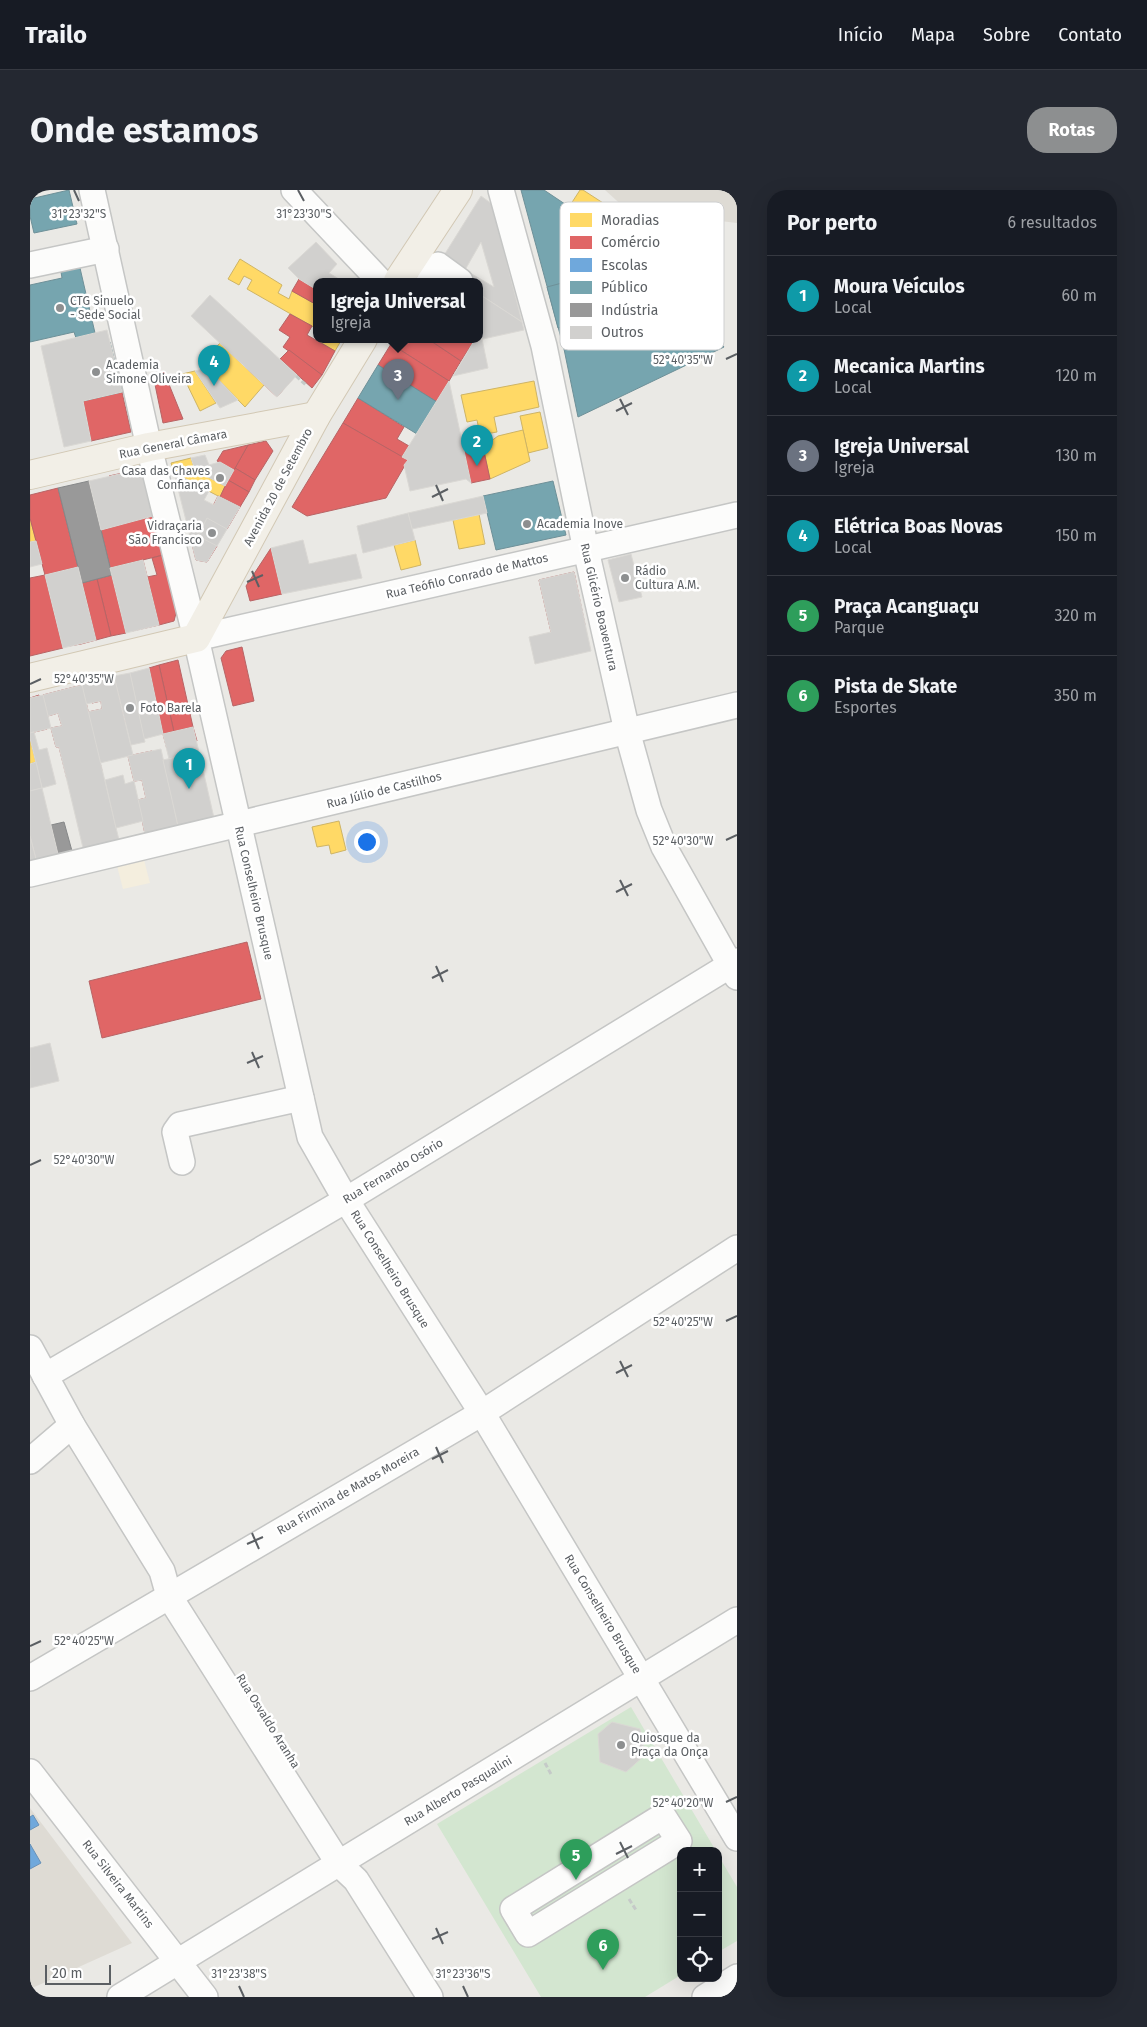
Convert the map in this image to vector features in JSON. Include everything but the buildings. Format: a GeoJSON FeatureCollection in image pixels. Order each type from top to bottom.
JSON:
{"type":"FeatureCollection","features":[{"type":"Feature","properties":{"kind":"main road"},"geometry":{"type":"LineString","coordinates":[[400,278],[458,190]]}},
{"type":"Feature","properties":{"kind":"main road","name":"Avenida 20 de Setembro"},"geometry":{"type":"LineString","coordinates":[[196,638],[316,416],[361,343]]}},
{"type":"Feature","properties":{"kind":"main road","name":"Rua General Câmara"},"geometry":{"type":"LineString","coordinates":[[30,475],[149,447],[316,416]]}},
{"type":"Feature","properties":{"kind":"main road"},"geometry":{"type":"LineString","coordinates":[[30,678],[196,638]]}},
{"type":"Feature","properties":{"kind":"street"},"geometry":{"type":"LineString","coordinates":[[92,190],[149,447]]}},
{"type":"Feature","properties":{"kind":"street"},"geometry":{"type":"LineString","coordinates":[[294,190],[377,278]]}},
{"type":"Feature","properties":{"kind":"street","name":"Rua Glicério Boaventura"},"geometry":{"type":"LineString","coordinates":[[501,190],[544,346],[586,550],[627,731],[649,810],[664,847],[734,967]]}},
{"type":"Feature","properties":{"kind":"street"},"geometry":{"type":"LineString","coordinates":[[30,265],[106,249]]}},
{"type":"Feature","properties":{"kind":"street"},"geometry":{"type":"LineString","coordinates":[[431,278],[438,265],[456,278]]}},
{"type":"Feature","properties":{"kind":"street","name":"Rua Conselheiro Brusque"},"geometry":{"type":"LineString","coordinates":[[149,447],[196,638],[310,1137],[346,1200],[482,1414],[737,1838]]}},
{"type":"Feature","properties":{"kind":"street","name":"Rua Teófilo Conrado de Mattos"},"geometry":{"type":"LineString","coordinates":[[196,638],[737,515]]}},
{"type":"Feature","properties":{"kind":"street","name":"Rua Júlio de Castilhos"},"geometry":{"type":"LineString","coordinates":[[30,874],[737,705]]}},
{"type":"Feature","properties":{"kind":"street","name":"Rua Fernando Osório"},"geometry":{"type":"LineString","coordinates":[[45,1376],[346,1200],[734,967]]}},
{"type":"Feature","properties":{"kind":"street"},"geometry":{"type":"LineString","coordinates":[[182,1162],[175,1132],[180,1125],[301,1098]]}},
{"type":"Feature","properties":{"kind":"street","name":"Rua Firmina de Matos Moreira"},"geometry":{"type":"LineString","coordinates":[[30,1678],[482,1414],[737,1248]]}},
{"type":"Feature","properties":{"kind":"street","name":"Rua Osvaldo Aranha"},"geometry":{"type":"LineString","coordinates":[[30,1348],[72,1425],[162,1571],[350,1866],[430,1997]]}},
{"type":"Feature","properties":{"kind":"street"},"geometry":{"type":"LineString","coordinates":[[30,1461],[72,1425]]}},
{"type":"Feature","properties":{"kind":"street","name":"Rua Alberto Pasqualini"},"geometry":{"type":"LineString","coordinates":[[120,1997],[350,1866],[642,1678],[737,1620]]}},
{"type":"Feature","properties":{"kind":"street","name":"Rua Silveira Martins"},"geometry":{"type":"LineString","coordinates":[[30,1772],[205,1997]]}},
{"type":"Feature","properties":{"kind":"street"},"geometry":{"type":"LineString","coordinates":[[664,1816],[679,1841],[528,1934],[513,1909],[615,1846],[664,1816]]}},
{"type":"Feature","properties":{"kind":"street"},"geometry":{"type":"LineString","coordinates":[[615,1846],[630,1871]]}},
{"type":"Feature","properties":{"kind":"street"},"geometry":{"type":"LineString","coordinates":[[586,1864],[601,1890]]}},
{"type":"Feature","properties":{"kind":"street"},"geometry":{"type":"LineString","coordinates":[[705,1997],[737,1977]]}},
{"type":"Feature","properties":{"kind":"path"},"geometry":{"type":"LineString","coordinates":[[296,376],[310,389]]}},
{"type":"Feature","properties":{"kind":"path"},"geometry":{"type":"LineString","coordinates":[[544,1760],[552,1776]]}},
{"type":"Feature","properties":{"kind":"shaded area"},"geometry":{"type":"Polygon","coordinates":[[[605,190],[737,190],[737,223],[724,221],[724,202],[618,202],[605,190]]]}},
{"type":"Feature","properties":{"kind":"shaded area"},"geometry":{"type":"Polygon","coordinates":[[[144,860],[150,883],[123,889],[117,866],[144,860]]]}},
{"type":"Feature","properties":{"kind":"shaded area"},"geometry":{"type":"Polygon","coordinates":[[[30,1808],[132,1943],[30,1989],[30,1808]]]}},
{"type":"Feature","properties":{"kind":"green space"},"geometry":{"type":"Polygon","coordinates":[[[631,1707],[714,1847],[677,1847],[677,1977],[645,1997],[541,1997],[437,1824],[631,1707]]]}},
{"type":"Feature","properties":{"kind":"green space"},"geometry":{"type":"Polygon","coordinates":[[[722,1862],[737,1887],[737,1941],[722,1950],[722,1862]]]}},
{"type":"Feature","properties":{"kind":"place","name":"CTG Sinuelo - Sede Social"},"geometry":{"type":"Point","coordinates":[60,308]}},
{"type":"Feature","properties":{"kind":"place","name":"Academia Simone Oliveira"},"geometry":{"type":"Point","coordinates":[96,372]}},
{"type":"Feature","properties":{"kind":"place","name":"Elétrica Boas Novas"},"geometry":{"type":"Point","coordinates":[214,386]}},
{"type":"Feature","properties":{"kind":"place","name":"Igreja Universal"},"geometry":{"type":"Point","coordinates":[398,400]}},
{"type":"Feature","properties":{"kind":"place","name":"Mecanica Martins"},"geometry":{"type":"Point","coordinates":[477,466]}},
{"type":"Feature","properties":{"kind":"place","name":"Casa das Chaves Confiança"},"geometry":{"type":"Point","coordinates":[220,478]}},
{"type":"Feature","properties":{"kind":"place","name":"Academia Inove"},"geometry":{"type":"Point","coordinates":[527,524]}},
{"type":"Feature","properties":{"kind":"place","name":"Vidraçaria São Francisco"},"geometry":{"type":"Point","coordinates":[212,533]}},
{"type":"Feature","properties":{"kind":"place","name":"Rádio Cultura A.M."},"geometry":{"type":"Point","coordinates":[625,578]}},
{"type":"Feature","properties":{"kind":"place","name":"Foto Barela"},"geometry":{"type":"Point","coordinates":[130,708]}},
{"type":"Feature","properties":{"kind":"place","name":"Moura Veículos"},"geometry":{"type":"Point","coordinates":[189,789]}},
{"type":"Feature","properties":{"kind":"place","name":"Quiosque da Praça da Onça"},"geometry":{"type":"Point","coordinates":[621,1745]}},
{"type":"Feature","properties":{"kind":"place","name":"Praça Acanguaçu"},"geometry":{"type":"Point","coordinates":[576,1880]}},
{"type":"Feature","properties":{"kind":"place","name":"Pista de Skate"},"geometry":{"type":"Point","coordinates":[603,1970]}}]}
